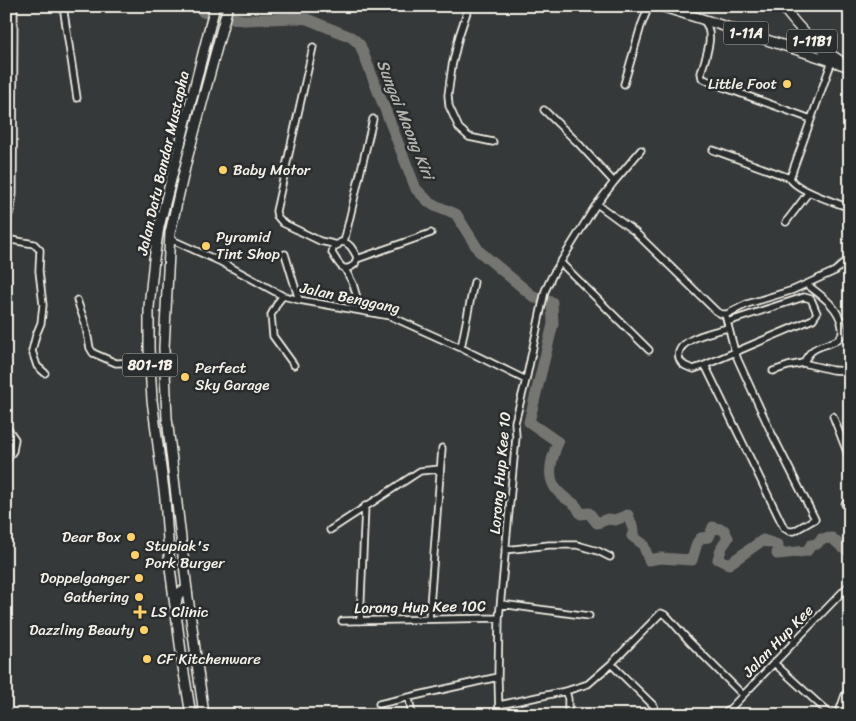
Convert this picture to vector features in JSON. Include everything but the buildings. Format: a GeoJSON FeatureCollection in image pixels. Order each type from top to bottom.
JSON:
{"type":"FeatureCollection","features":[{"type":"Feature","properties":{"kind":"main road","name":"1-11A"},"geometry":{"type":"LineString","coordinates":[[660,6],[850,67]]}},
{"type":"Feature","properties":{"kind":"main road","name":"1-11B1"},"geometry":{"type":"LineString","coordinates":[[782,6],[801,31],[816,45],[850,67]]}},
{"type":"Feature","properties":{"kind":"main road","name":"Jalan Datu Bandar Mustapha"},"geometry":{"type":"LineString","coordinates":[[191,715],[170,568],[165,498],[152,400],[149,307],[159,227],[214,7]]}},
{"type":"Feature","properties":{"kind":"main road","name":"Jalan Datu Bandar Mustapha"},"geometry":{"type":"LineString","coordinates":[[204,715],[167,418],[164,348],[170,239],[179,190],[227,8]]}},
{"type":"Feature","properties":{"kind":"main road"},"geometry":{"type":"LineString","coordinates":[[176,614],[177,595],[187,590]]}},
{"type":"Feature","properties":{"kind":"street"},"geometry":{"type":"LineString","coordinates":[[6,224],[13,194],[14,6]]}},
{"type":"Feature","properties":{"kind":"street"},"geometry":{"type":"LineString","coordinates":[[63,6],[77,98]]}},
{"type":"Feature","properties":{"kind":"street"},"geometry":{"type":"LineString","coordinates":[[469,6],[452,66],[448,95],[449,106],[459,128],[469,137],[493,142]]}},
{"type":"Feature","properties":{"kind":"street"},"geometry":{"type":"LineString","coordinates":[[624,84],[641,26],[649,6]]}},
{"type":"Feature","properties":{"kind":"street"},"geometry":{"type":"LineString","coordinates":[[702,19],[708,26],[710,38],[701,73],[702,78],[811,120]]}},
{"type":"Feature","properties":{"kind":"street"},"geometry":{"type":"LineString","coordinates":[[313,47],[276,211],[277,216],[283,223],[320,241],[338,245]]}},
{"type":"Feature","properties":{"kind":"street"},"geometry":{"type":"LineString","coordinates":[[790,178],[832,61]]}},
{"type":"Feature","properties":{"kind":"street"},"geometry":{"type":"LineString","coordinates":[[544,110],[614,182]]}},
{"type":"Feature","properties":{"kind":"street"},"geometry":{"type":"LineString","coordinates":[[344,242],[373,119]]}},
{"type":"Feature","properties":{"kind":"street","name":"Lorong Hup Kee 10"},"geometry":{"type":"LineString","coordinates":[[499,715],[499,618],[516,437],[514,422],[526,380],[545,291],[560,262],[597,204],[641,150]]}},
{"type":"Feature","properties":{"kind":"street"},"geometry":{"type":"LineString","coordinates":[[713,150],[790,178],[792,182],[809,192],[850,208]]}},
{"type":"Feature","properties":{"kind":"street"},"geometry":{"type":"LineString","coordinates":[[786,222],[809,192]]}},
{"type":"Feature","properties":{"kind":"street"},"geometry":{"type":"LineString","coordinates":[[597,204],[635,232],[721,314],[793,290],[835,271],[850,258]]}},
{"type":"Feature","properties":{"kind":"street"},"geometry":{"type":"LineString","coordinates":[[320,241],[342,267],[348,268],[355,264],[357,259],[431,233]]}},
{"type":"Feature","properties":{"kind":"street"},"geometry":{"type":"LineString","coordinates":[[6,238],[34,244],[40,250],[43,305],[41,323],[32,351],[37,366],[45,372]]}},
{"type":"Feature","properties":{"kind":"street","name":"Jalan Benggang"},"geometry":{"type":"LineString","coordinates":[[170,239],[221,262],[283,296],[390,316],[526,380]]}},
{"type":"Feature","properties":{"kind":"street"},"geometry":{"type":"LineString","coordinates":[[332,253],[333,248],[344,242],[349,244],[357,259]]}},
{"type":"Feature","properties":{"kind":"street"},"geometry":{"type":"LineString","coordinates":[[285,254],[299,300]]}},
{"type":"Feature","properties":{"kind":"street"},"geometry":{"type":"LineString","coordinates":[[560,262],[649,350]]}},
{"type":"Feature","properties":{"kind":"street"},"geometry":{"type":"LineString","coordinates":[[348,268],[361,311]]}},
{"type":"Feature","properties":{"kind":"street"},"geometry":{"type":"LineString","coordinates":[[461,348],[474,282]]}},
{"type":"Feature","properties":{"kind":"street"},"geometry":{"type":"LineString","coordinates":[[803,363],[812,351],[839,339],[843,331],[838,312],[821,295],[806,284]]}},
{"type":"Feature","properties":{"kind":"street"},"geometry":{"type":"LineString","coordinates":[[793,290],[797,300]]}},
{"type":"Feature","properties":{"kind":"street"},"geometry":{"type":"LineString","coordinates":[[283,296],[271,315],[273,336],[294,364]]}},
{"type":"Feature","properties":{"kind":"street"},"geometry":{"type":"LineString","coordinates":[[804,297],[811,299],[817,313],[813,319],[734,352],[706,366],[694,369],[684,365],[680,360],[680,348],[701,334],[728,325],[804,297]]}},
{"type":"Feature","properties":{"kind":"street"},"geometry":{"type":"LineString","coordinates":[[77,300],[93,353],[116,363],[150,362]]}},
{"type":"Feature","properties":{"kind":"street"},"geometry":{"type":"LineString","coordinates":[[706,366],[785,529],[794,531],[815,519],[770,430],[734,352],[725,314]]}},
{"type":"Feature","properties":{"kind":"street"},"geometry":{"type":"LineString","coordinates":[[773,371],[803,363],[832,370],[850,371]]}},
{"type":"Feature","properties":{"kind":"street"},"geometry":{"type":"LineString","coordinates":[[832,416],[850,460]]}},
{"type":"Feature","properties":{"kind":"street"},"geometry":{"type":"LineString","coordinates":[[6,426],[15,439],[13,452],[6,461]]}},
{"type":"Feature","properties":{"kind":"street"},"geometry":{"type":"LineString","coordinates":[[429,620],[442,448]]}},
{"type":"Feature","properties":{"kind":"street"},"geometry":{"type":"LineString","coordinates":[[330,530],[420,471],[440,469]]}},
{"type":"Feature","properties":{"kind":"street"},"geometry":{"type":"LineString","coordinates":[[360,621],[365,506]]}},
{"type":"Feature","properties":{"kind":"street"},"geometry":{"type":"LineString","coordinates":[[505,550],[549,545],[576,545],[598,551],[610,557]]}},
{"type":"Feature","properties":{"kind":"street","name":"Jalan Hup Kee"},"geometry":{"type":"LineString","coordinates":[[724,715],[850,584]]}},
{"type":"Feature","properties":{"kind":"street"},"geometry":{"type":"LineString","coordinates":[[500,604],[589,616]]}},
{"type":"Feature","properties":{"kind":"street"},"geometry":{"type":"LineString","coordinates":[[499,706],[566,691],[588,684],[611,664],[661,613],[743,695]]}},
{"type":"Feature","properties":{"kind":"street","name":"Lorong Hup Kee 10C"},"geometry":{"type":"LineString","coordinates":[[342,621],[499,618]]}},
{"type":"Feature","properties":{"kind":"street"},"geometry":{"type":"LineString","coordinates":[[774,663],[831,715]]}},
{"type":"Feature","properties":{"kind":"street"},"geometry":{"type":"LineString","coordinates":[[611,664],[654,706]]}},
{"type":"Feature","properties":{"kind":"street"},"geometry":{"type":"LineString","coordinates":[[379,704],[498,677]]}},
{"type":"Feature","properties":{"kind":"street"},"geometry":{"type":"LineString","coordinates":[[838,715],[845,695],[850,688]]}},
{"type":"Feature","properties":{"kind":"street"},"geometry":{"type":"LineString","coordinates":[[566,691],[568,715]]}},
{"type":"Feature","properties":{"kind":"street"},"geometry":{"type":"LineString","coordinates":[[409,698],[412,715]]}},
{"type":"Feature","properties":{"kind":"waterway","name":"Sungai Maong Kiri"},"geometry":{"type":"LineString","coordinates":[[199,6],[203,12],[243,20],[307,19],[351,37],[360,45],[416,189],[430,203],[456,214],[479,251],[535,298],[552,302],[553,324],[529,422],[558,442],[551,464],[551,478],[558,491],[575,505],[581,514],[589,513],[597,523],[608,519],[615,520],[628,515],[634,531],[632,536],[643,544],[649,560],[660,558],[692,560],[697,543],[701,538],[709,537],[713,527],[724,530],[728,538],[722,547],[718,559],[729,564],[763,540],[778,545],[777,554],[807,551],[811,545],[817,544],[821,539],[832,538],[850,552]]}},
{"type":"Feature","properties":{"kind":"place","name":"Little Foot"},"geometry":{"type":"Point","coordinates":[787,84]}},
{"type":"Feature","properties":{"kind":"place","name":"Baby Motor"},"geometry":{"type":"Point","coordinates":[223,170]}},
{"type":"Feature","properties":{"kind":"place","name":"Pyramid Tint Shop"},"geometry":{"type":"Point","coordinates":[206,246]}},
{"type":"Feature","properties":{"kind":"place","name":"Perfect Sky Garage"},"geometry":{"type":"Point","coordinates":[185,377]}},
{"type":"Feature","properties":{"kind":"place","name":"Dear Box"},"geometry":{"type":"Point","coordinates":[131,537]}},
{"type":"Feature","properties":{"kind":"place","name":"Stupiak's Pork Burger"},"geometry":{"type":"Point","coordinates":[135,555]}},
{"type":"Feature","properties":{"kind":"place","name":"Doppelganger"},"geometry":{"type":"Point","coordinates":[139,578]}},
{"type":"Feature","properties":{"kind":"place","name":"Gathering"},"geometry":{"type":"Point","coordinates":[139,597]}},
{"type":"Feature","properties":{"kind":"place","name":"LS Clinic"},"geometry":{"type":"Point","coordinates":[140,612]}},
{"type":"Feature","properties":{"kind":"place","name":"Dazzling Beauty"},"geometry":{"type":"Point","coordinates":[144,630]}},
{"type":"Feature","properties":{"kind":"place","name":"CF Kitchenware"},"geometry":{"type":"Point","coordinates":[147,659]}}]}
